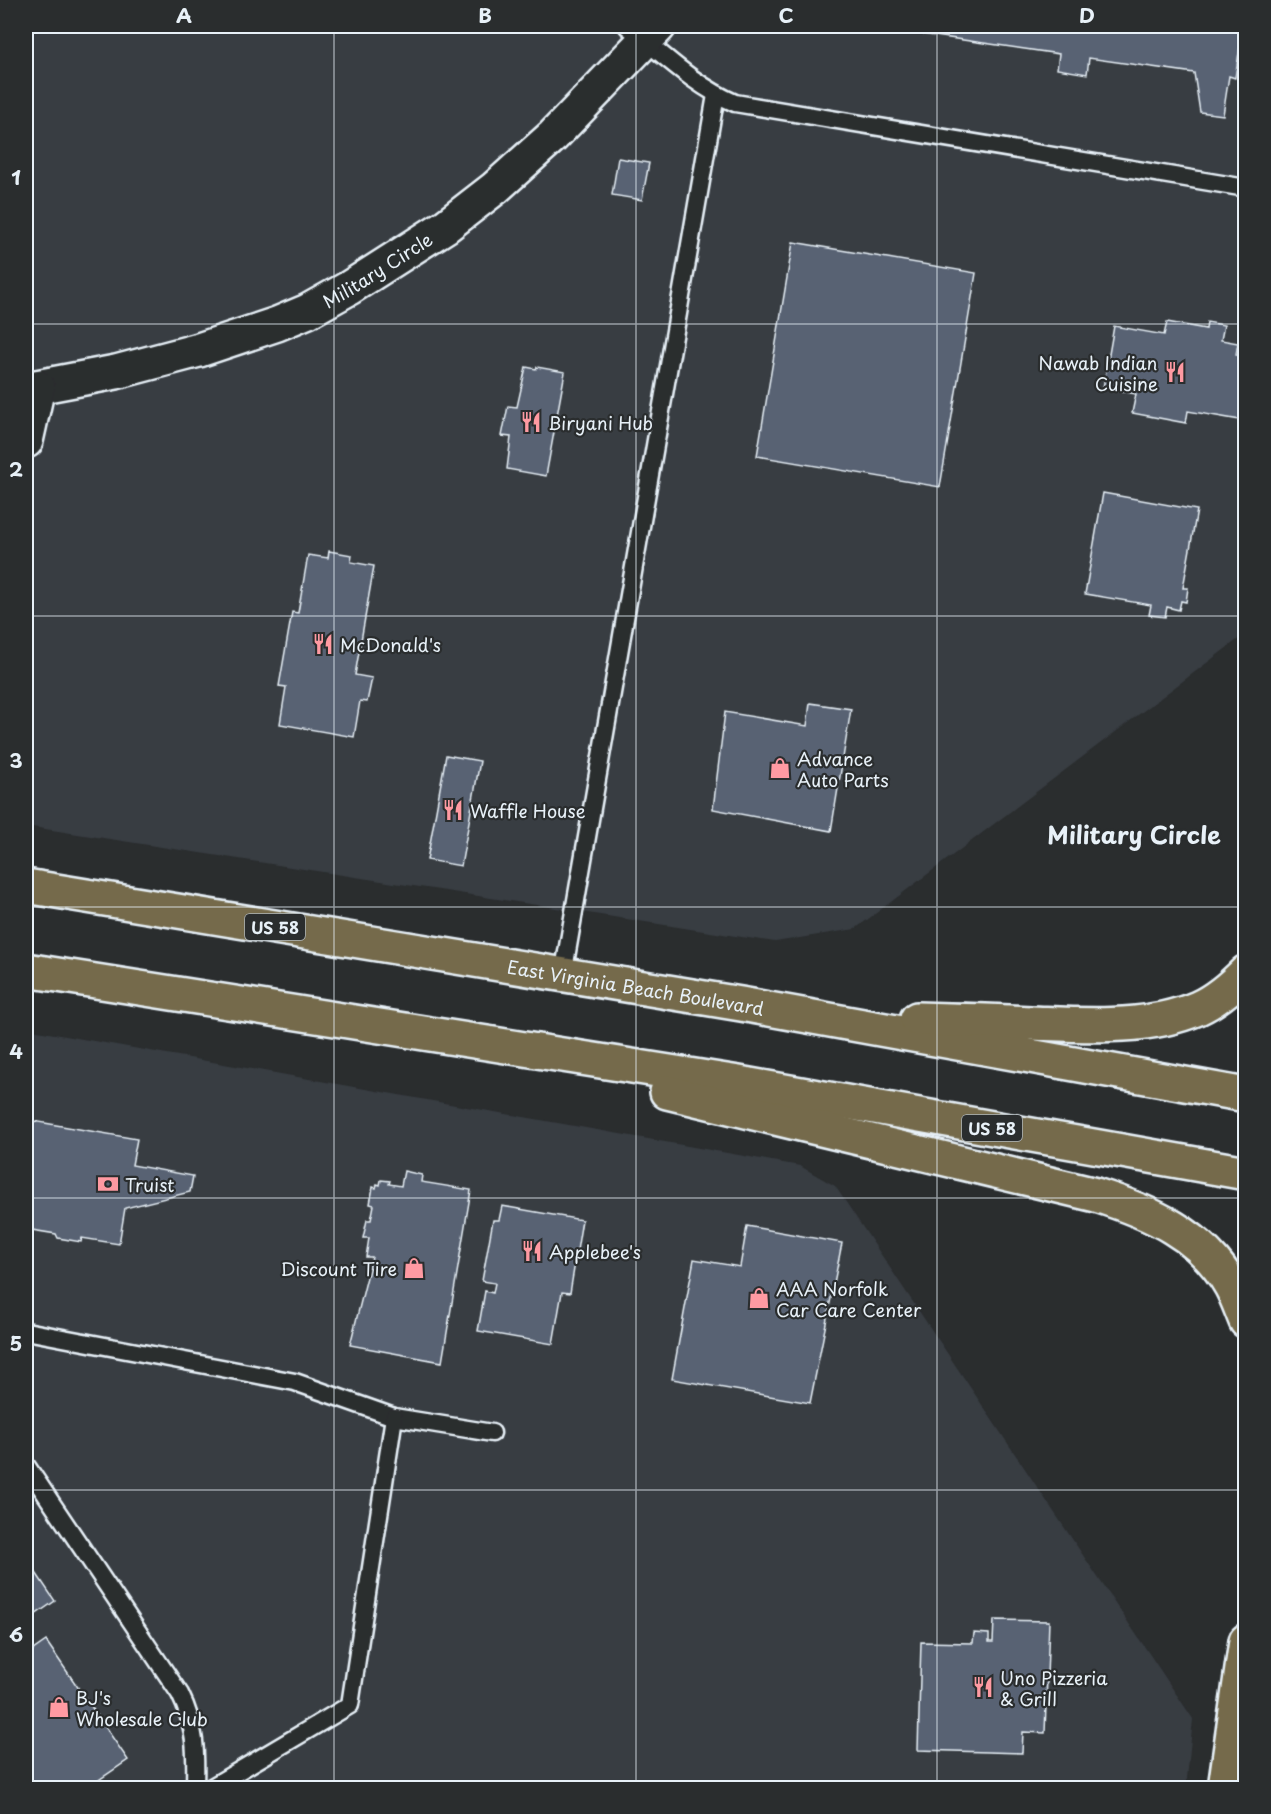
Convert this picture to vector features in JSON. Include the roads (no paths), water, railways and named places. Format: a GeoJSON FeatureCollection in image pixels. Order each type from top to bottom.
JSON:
{"type":"FeatureCollection","features":[{"type":"Feature","properties":{"kind":"main road","name":"East Virginia Beach Boulevard"},"geometry":{"type":"LineString","coordinates":[[26,886],[798,1014],[1245,1095]]}},
{"type":"Feature","properties":{"kind":"main road","name":"US 58"},"geometry":{"type":"LineString","coordinates":[[26,970],[739,1083],[1245,1173]]}},
{"type":"Feature","properties":{"kind":"main road"},"geometry":{"type":"LineString","coordinates":[[798,1014],[1079,1025],[1143,1022],[1169,1018],[1200,1007],[1232,986],[1245,972]]}},
{"type":"Feature","properties":{"kind":"main road"},"geometry":{"type":"LineString","coordinates":[[560,1056],[638,1085],[982,1166],[1096,1195],[1135,1208],[1178,1229],[1212,1258],[1232,1287],[1245,1321]]}},
{"type":"Feature","properties":{"kind":"main road"},"geometry":{"type":"LineString","coordinates":[[1225,1788],[1245,1641]]}},
{"type":"Feature","properties":{"kind":"street","name":"Military Circle"},"geometry":{"type":"LineString","coordinates":[[32,388],[116,372],[199,350],[277,324],[308,311],[339,294],[446,226],[495,188],[554,136],[644,30]]}},
{"type":"Feature","properties":{"kind":"street"},"geometry":{"type":"LineString","coordinates":[[26,441],[32,388]]}},
{"type":"Feature","properties":{"kind":"lane"},"geometry":{"type":"LineString","coordinates":[[644,30],[694,81],[716,95],[735,103],[1243,188]]}},
{"type":"Feature","properties":{"kind":"lane"},"geometry":{"type":"LineString","coordinates":[[563,975],[716,95]]}},
{"type":"Feature","properties":{"kind":"lane"},"geometry":{"type":"LineString","coordinates":[[26,1331],[295,1382],[394,1417],[492,1433]]}},
{"type":"Feature","properties":{"kind":"lane"},"geometry":{"type":"LineString","coordinates":[[210,1788],[350,1705],[394,1417]]}},
{"type":"Feature","properties":{"kind":"lane"},"geometry":{"type":"LineString","coordinates":[[26,1466],[180,1694],[190,1714],[196,1750],[195,1788]]}},
{"type":"Feature","properties":{"kind":"place","name":"Nawab Indian Cuisine"},"geometry":{"type":"Point","coordinates":[1175,372]}},
{"type":"Feature","properties":{"kind":"place","name":"Biryani Hub"},"geometry":{"type":"Point","coordinates":[531,422]}},
{"type":"Feature","properties":{"kind":"place","name":"McDonald's"},"geometry":{"type":"Point","coordinates":[323,644]}},
{"type":"Feature","properties":{"kind":"place","name":"Advance Auto Parts"},"geometry":{"type":"Point","coordinates":[780,768]}},
{"type":"Feature","properties":{"kind":"place","name":"Waffle House"},"geometry":{"type":"Point","coordinates":[453,810]}},
{"type":"Feature","properties":{"kind":"place","name":"Truist"},"geometry":{"type":"Point","coordinates":[108,1184]}},
{"type":"Feature","properties":{"kind":"place","name":"Applebee's"},"geometry":{"type":"Point","coordinates":[532,1251]}},
{"type":"Feature","properties":{"kind":"place","name":"Discount Tire"},"geometry":{"type":"Point","coordinates":[414,1268]}},
{"type":"Feature","properties":{"kind":"place","name":"AAA Norfolk Car Care Center"},"geometry":{"type":"Point","coordinates":[759,1298]}},
{"type":"Feature","properties":{"kind":"place","name":"Uno Pizzeria & Grill"},"geometry":{"type":"Point","coordinates":[983,1687]}},
{"type":"Feature","properties":{"kind":"place","name":"BJ's Wholesale Club"},"geometry":{"type":"Point","coordinates":[59,1707]}},
{"type":"Feature","properties":{"kind":"district","name":"Military Circle"},"geometry":{"type":"Point","coordinates":[1134,834]}}]}
